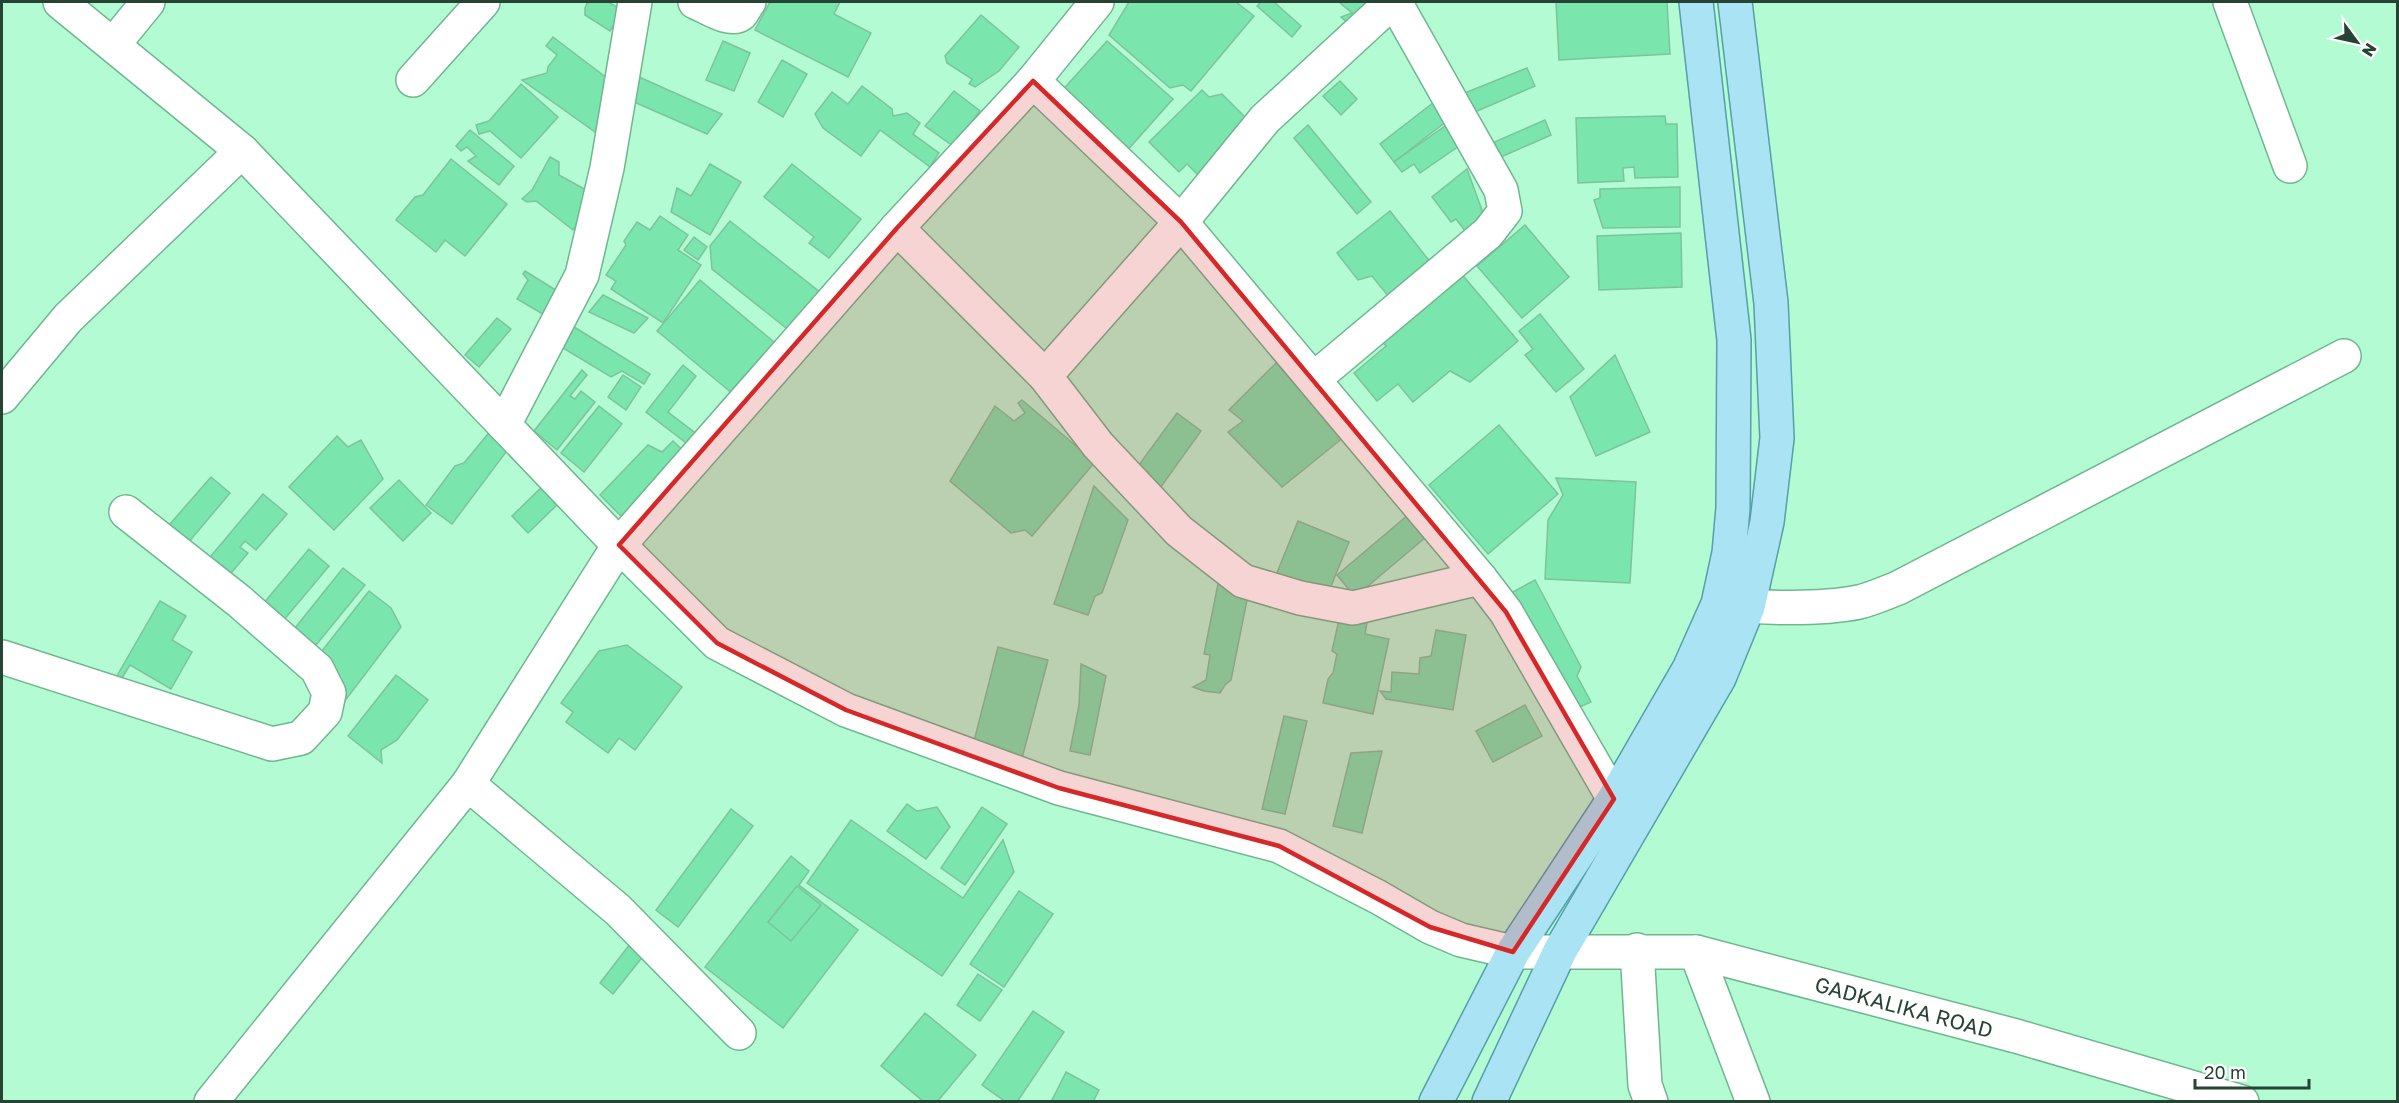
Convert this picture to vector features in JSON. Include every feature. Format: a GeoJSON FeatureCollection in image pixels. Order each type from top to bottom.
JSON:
{"type":"FeatureCollection","features":[{"type":"Feature","properties":{"kind":"main road"},"geometry":{"type":"LineString","coordinates":[[1436,1101],[1513,952],[1614,799],[1689,669],[1733,605],[1729,553],[1733,508],[1734,340],[1696,2]]}},
{"type":"Feature","properties":{"kind":"main road"},"geometry":{"type":"LineString","coordinates":[[1489,1101],[1560,951],[1719,678],[1733,605],[1767,522],[1777,438],[1771,303],[1735,2]]}},
{"type":"Feature","properties":{"kind":"street","name":"GADKALIKA ROAD"},"geometry":{"type":"LineString","coordinates":[[60,2],[242,151],[619,545],[717,643],[846,710],[1059,788],[1279,846],[1378,897],[1430,927],[1461,940],[1513,952],[1637,950],[1696,952],[2016,1036],[2236,1101]]}},
{"type":"Feature","properties":{"kind":"street"},"geometry":{"type":"LineString","coordinates":[[113,45],[148,2]]}},
{"type":"Feature","properties":{"kind":"street"},"geometry":{"type":"LineString","coordinates":[[413,80],[483,2]]}},
{"type":"Feature","properties":{"kind":"street"},"geometry":{"type":"LineString","coordinates":[[504,425],[582,275],[607,168],[636,2]]}},
{"type":"Feature","properties":{"kind":"street"},"geometry":{"type":"LineString","coordinates":[[695,2],[735,17],[749,2]]}},
{"type":"Feature","properties":{"kind":"street"},"geometry":{"type":"LineString","coordinates":[[211,1101],[468,783],[619,545],[897,228],[1033,81],[1097,2]]}},
{"type":"Feature","properties":{"kind":"street"},"geometry":{"type":"LineString","coordinates":[[1045,376],[1180,222],[1265,118],[1394,2],[1501,190],[1505,211],[1488,233],[1314,379]]}},
{"type":"Feature","properties":{"kind":"street"},"geometry":{"type":"LineString","coordinates":[[2230,2],[2290,166]]}},
{"type":"Feature","properties":{"kind":"street"},"geometry":{"type":"LineString","coordinates":[[1033,81],[1180,222],[1480,578],[1506,612],[1614,799]]}},
{"type":"Feature","properties":{"kind":"street"},"geometry":{"type":"LineString","coordinates":[[2,397],[68,318],[242,151]]}},
{"type":"Feature","properties":{"kind":"street"},"geometry":{"type":"LineString","coordinates":[[897,228],[1045,376],[1098,446],[1179,531],[1243,581],[1300,598],[1353,608],[1480,578]]}},
{"type":"Feature","properties":{"kind":"street"},"geometry":{"type":"LineString","coordinates":[[1733,605],[1843,605],[1862,602],[1898,588],[2344,356]]}},
{"type":"Feature","properties":{"kind":"street"},"geometry":{"type":"LineString","coordinates":[[2,657],[272,744],[301,738],[325,712],[329,693],[317,669],[239,601],[126,512]]}},
{"type":"Feature","properties":{"kind":"street"},"geometry":{"type":"LineString","coordinates":[[468,783],[618,910],[739,1033]]}},
{"type":"Feature","properties":{"kind":"street"},"geometry":{"type":"LineString","coordinates":[[1637,950],[1645,1085],[1652,1101]]}},
{"type":"Feature","properties":{"kind":"street"},"geometry":{"type":"LineString","coordinates":[[1696,952],[1753,1101]]}},
{"type":"Feature","properties":{"kind":"highlighted area"},"geometry":{"type":"Polygon","coordinates":[[[1033,81],[1181,222],[1506,612],[1614,799],[1513,952],[1430,927],[1279,846],[1059,788],[846,710],[717,643],[619,545],[897,228],[1033,81]]]}},
{"type":"Feature","properties":{"kind":"building"},"geometry":{"type":"Polygon","coordinates":[[[608,2],[623,10],[610,31],[585,15],[587,3],[608,2]]]}},
{"type":"Feature","properties":{"kind":"building"},"geometry":{"type":"Polygon","coordinates":[[[770,2],[840,2],[834,14],[871,33],[848,77],[755,30],[770,2]]]}},
{"type":"Feature","properties":{"kind":"building"},"geometry":{"type":"Polygon","coordinates":[[[1129,2],[1236,2],[1254,16],[1191,91],[1183,85],[1170,88],[1109,35],[1129,2]]]}},
{"type":"Feature","properties":{"kind":"building"},"geometry":{"type":"Polygon","coordinates":[[[1261,2],[1274,2],[1301,26],[1292,37],[1257,6],[1261,2]]]}},
{"type":"Feature","properties":{"kind":"building"},"geometry":{"type":"Polygon","coordinates":[[[1339,2],[1376,2],[1356,30],[1341,17],[1352,13],[1339,2]]]}},
{"type":"Feature","properties":{"kind":"building"},"geometry":{"type":"Polygon","coordinates":[[[1556,2],[1667,2],[1670,54],[1559,60],[1556,2]]]}},
{"type":"Feature","properties":{"kind":"building"},"geometry":{"type":"Polygon","coordinates":[[[981,15],[1019,47],[999,71],[975,87],[969,84],[972,79],[947,63],[945,56],[981,15]]]}},
{"type":"Feature","properties":{"kind":"building"},"geometry":{"type":"Polygon","coordinates":[[[553,37],[616,85],[598,134],[522,80],[547,73],[548,67],[557,55],[546,46],[553,37]]]}},
{"type":"Feature","properties":{"kind":"building"},"geometry":{"type":"Polygon","coordinates":[[[723,41],[750,53],[734,91],[706,80],[723,41]]]}},
{"type":"Feature","properties":{"kind":"building"},"geometry":{"type":"Polygon","coordinates":[[[1107,41],[1173,99],[1125,153],[1058,95],[1107,41]]]}},
{"type":"Feature","properties":{"kind":"building"},"geometry":{"type":"Polygon","coordinates":[[[782,60],[807,74],[783,117],[758,102],[782,60]]]}},
{"type":"Feature","properties":{"kind":"building"},"geometry":{"type":"Polygon","coordinates":[[[1527,68],[1535,86],[1468,115],[1460,95],[1527,68]]]}},
{"type":"Feature","properties":{"kind":"building"},"geometry":{"type":"Polygon","coordinates":[[[628,72],[722,114],[707,134],[625,98],[628,72]]]}},
{"type":"Feature","properties":{"kind":"building"},"geometry":{"type":"Polygon","coordinates":[[[1340,81],[1357,99],[1341,115],[1323,96],[1340,81]]]}},
{"type":"Feature","properties":{"kind":"building"},"geometry":{"type":"Polygon","coordinates":[[[521,84],[558,117],[521,158],[490,131],[479,134],[476,125],[489,121],[521,84]]]}},
{"type":"Feature","properties":{"kind":"building"},"geometry":{"type":"Polygon","coordinates":[[[862,86],[892,109],[893,116],[907,113],[920,123],[913,134],[939,153],[930,167],[880,130],[861,156],[823,128],[815,114],[832,92],[848,104],[862,86]]]}},
{"type":"Feature","properties":{"kind":"building"},"geometry":{"type":"Polygon","coordinates":[[[1202,90],[1209,97],[1222,94],[1253,125],[1201,178],[1187,164],[1179,172],[1149,142],[1202,90]]]}},
{"type":"Feature","properties":{"kind":"building"},"geometry":{"type":"Polygon","coordinates":[[[954,91],[980,111],[953,146],[925,126],[954,91]]]}},
{"type":"Feature","properties":{"kind":"building"},"geometry":{"type":"Polygon","coordinates":[[[1438,99],[1452,117],[1394,162],[1380,144],[1438,99]]]}},
{"type":"Feature","properties":{"kind":"building"},"geometry":{"type":"Polygon","coordinates":[[[1665,116],[1666,124],[1677,124],[1678,177],[1635,178],[1634,167],[1623,168],[1624,181],[1578,183],[1576,118],[1665,116]]]}},
{"type":"Feature","properties":{"kind":"building"},"geometry":{"type":"Polygon","coordinates":[[[1545,120],[1551,135],[1494,160],[1483,147],[1545,120]]]}},
{"type":"Feature","properties":{"kind":"building"},"geometry":{"type":"Polygon","coordinates":[[[1452,121],[1466,141],[1420,173],[1414,164],[1402,172],[1394,162],[1452,121]]]}},
{"type":"Feature","properties":{"kind":"building"},"geometry":{"type":"Polygon","coordinates":[[[1308,125],[1371,202],[1357,214],[1294,138],[1308,125]]]}},
{"type":"Feature","properties":{"kind":"building"},"geometry":{"type":"Polygon","coordinates":[[[470,130],[514,166],[499,185],[468,161],[476,156],[467,147],[461,151],[456,146],[470,130]]]}},
{"type":"Feature","properties":{"kind":"building"},"geometry":{"type":"Polygon","coordinates":[[[550,157],[559,162],[559,175],[597,196],[573,230],[536,201],[527,202],[522,199],[532,190],[550,157]]]}},
{"type":"Feature","properties":{"kind":"building"},"geometry":{"type":"Polygon","coordinates":[[[451,159],[507,204],[465,256],[445,240],[436,252],[396,220],[415,197],[423,195],[451,159]]]}},
{"type":"Feature","properties":{"kind":"building"},"geometry":{"type":"Polygon","coordinates":[[[710,164],[741,182],[710,235],[671,212],[677,188],[691,196],[710,164]]]}},
{"type":"Feature","properties":{"kind":"building"},"geometry":{"type":"Polygon","coordinates":[[[792,164],[861,219],[829,258],[809,243],[814,237],[764,197],[792,164]]]}},
{"type":"Feature","properties":{"kind":"building"},"geometry":{"type":"Polygon","coordinates":[[[1467,169],[1486,221],[1468,235],[1456,219],[1451,222],[1432,197],[1467,169]]]}},
{"type":"Feature","properties":{"kind":"building"},"geometry":{"type":"Polygon","coordinates":[[[1680,187],[1680,227],[1603,228],[1594,200],[1600,198],[1600,189],[1680,187]]]}},
{"type":"Feature","properties":{"kind":"building"},"geometry":{"type":"Polygon","coordinates":[[[1390,211],[1435,268],[1393,302],[1372,276],[1358,280],[1337,253],[1390,211]]]}},
{"type":"Feature","properties":{"kind":"building"},"geometry":{"type":"Polygon","coordinates":[[[660,216],[688,235],[678,250],[701,265],[663,323],[611,289],[616,281],[606,275],[626,245],[624,241],[637,222],[650,230],[660,216]]]}},
{"type":"Feature","properties":{"kind":"building"},"geometry":{"type":"Polygon","coordinates":[[[730,221],[821,293],[791,332],[712,269],[710,246],[730,221]]]}},
{"type":"Feature","properties":{"kind":"building"},"geometry":{"type":"Polygon","coordinates":[[[1525,225],[1569,277],[1522,318],[1477,266],[1525,225]]]}},
{"type":"Feature","properties":{"kind":"building"},"geometry":{"type":"Polygon","coordinates":[[[1681,233],[1682,287],[1599,290],[1597,236],[1681,233]]]}},
{"type":"Feature","properties":{"kind":"building"},"geometry":{"type":"Polygon","coordinates":[[[694,237],[707,247],[698,260],[684,250],[694,237]]]}},
{"type":"Feature","properties":{"kind":"building"},"geometry":{"type":"Polygon","coordinates":[[[525,271],[567,297],[553,320],[517,299],[528,280],[523,274],[525,271]]]}},
{"type":"Feature","properties":{"kind":"building"},"geometry":{"type":"Polygon","coordinates":[[[1460,272],[1518,341],[1470,382],[1450,371],[1413,402],[1398,384],[1377,401],[1354,373],[1386,346],[1380,339],[1460,272]]]}},
{"type":"Feature","properties":{"kind":"building"},"geometry":{"type":"Polygon","coordinates":[[[700,280],[775,343],[733,394],[657,331],[700,280]]]}},
{"type":"Feature","properties":{"kind":"building"},"geometry":{"type":"Polygon","coordinates":[[[603,295],[648,318],[634,333],[589,312],[603,295]]]}},
{"type":"Feature","properties":{"kind":"building"},"geometry":{"type":"Polygon","coordinates":[[[1540,314],[1584,369],[1556,392],[1525,355],[1533,349],[1519,331],[1540,314]]]}},
{"type":"Feature","properties":{"kind":"building"},"geometry":{"type":"Polygon","coordinates":[[[497,318],[511,329],[479,367],[465,355],[497,318]]]}},
{"type":"Feature","properties":{"kind":"building"},"geometry":{"type":"Polygon","coordinates":[[[571,325],[650,374],[644,384],[622,371],[611,377],[558,345],[571,325]]]}},
{"type":"Feature","properties":{"kind":"building"},"geometry":{"type":"Polygon","coordinates":[[[1615,355],[1650,432],[1596,456],[1570,397],[1615,355]]]}},
{"type":"Feature","properties":{"kind":"building"},"geometry":{"type":"Polygon","coordinates":[[[1277,362],[1344,437],[1282,487],[1228,432],[1243,421],[1229,410],[1277,362]]]}},
{"type":"Feature","properties":{"kind":"building"},"geometry":{"type":"Polygon","coordinates":[[[683,365],[696,376],[668,412],[698,435],[690,446],[646,412],[683,365]]]}},
{"type":"Feature","properties":{"kind":"building"},"geometry":{"type":"Polygon","coordinates":[[[582,370],[587,375],[570,396],[575,399],[581,391],[595,402],[557,450],[534,431],[582,370]]]}},
{"type":"Feature","properties":{"kind":"building"},"geometry":{"type":"Polygon","coordinates":[[[623,375],[641,387],[626,410],[608,397],[623,375]]]}},
{"type":"Feature","properties":{"kind":"building"},"geometry":{"type":"Polygon","coordinates":[[[1022,400],[1095,462],[1032,536],[1025,530],[1011,533],[950,481],[995,406],[1014,421],[1025,413],[1018,403],[1022,400]]]}},
{"type":"Feature","properties":{"kind":"building"},"geometry":{"type":"Polygon","coordinates":[[[599,406],[622,424],[584,472],[561,453],[599,406]]]}},
{"type":"Feature","properties":{"kind":"building"},"geometry":{"type":"Polygon","coordinates":[[[1177,413],[1201,431],[1158,491],[1133,473],[1177,413]]]}},
{"type":"Feature","properties":{"kind":"building"},"geometry":{"type":"Polygon","coordinates":[[[496,424],[509,448],[452,524],[426,505],[455,466],[464,463],[496,424]]]}},
{"type":"Feature","properties":{"kind":"building"},"geometry":{"type":"Polygon","coordinates":[[[1499,425],[1558,494],[1488,554],[1429,485],[1499,425]]]}},
{"type":"Feature","properties":{"kind":"building"},"geometry":{"type":"Polygon","coordinates":[[[337,436],[348,447],[361,440],[383,479],[334,530],[289,487],[337,436]]]}},
{"type":"Feature","properties":{"kind":"building"},"geometry":{"type":"Polygon","coordinates":[[[673,441],[688,455],[625,520],[600,495],[648,445],[662,452],[673,441]]]}},
{"type":"Feature","properties":{"kind":"building"},"geometry":{"type":"Polygon","coordinates":[[[211,477],[230,493],[183,549],[163,532],[211,477]]]}},
{"type":"Feature","properties":{"kind":"building"},"geometry":{"type":"Polygon","coordinates":[[[1556,478],[1636,482],[1630,583],[1545,579],[1548,520],[1563,495],[1556,478]]]}},
{"type":"Feature","properties":{"kind":"building"},"geometry":{"type":"Polygon","coordinates":[[[399,480],[431,513],[403,541],[370,508],[399,480]]]}},
{"type":"Feature","properties":{"kind":"building"},"geometry":{"type":"Polygon","coordinates":[[[546,483],[559,503],[528,533],[512,516],[546,483]]]}},
{"type":"Feature","properties":{"kind":"building"},"geometry":{"type":"Polygon","coordinates":[[[1094,486],[1128,520],[1102,593],[1095,596],[1088,615],[1054,604],[1094,486]]]}},
{"type":"Feature","properties":{"kind":"building"},"geometry":{"type":"Polygon","coordinates":[[[263,494],[287,514],[256,550],[245,541],[240,547],[248,553],[226,579],[206,562],[263,494]]]}},
{"type":"Feature","properties":{"kind":"building"},"geometry":{"type":"Polygon","coordinates":[[[1408,515],[1426,537],[1355,597],[1337,575],[1408,515]]]}},
{"type":"Feature","properties":{"kind":"building"},"geometry":{"type":"Polygon","coordinates":[[[1298,521],[1349,542],[1327,596],[1276,575],[1298,521]]]}},
{"type":"Feature","properties":{"kind":"building"},"geometry":{"type":"Polygon","coordinates":[[[309,549],[329,566],[278,627],[258,610],[309,549]]]}},
{"type":"Feature","properties":{"kind":"building"},"geometry":{"type":"Polygon","coordinates":[[[343,568],[365,585],[312,650],[291,633],[343,568]]]}},
{"type":"Feature","properties":{"kind":"building"},"geometry":{"type":"Polygon","coordinates":[[[1535,580],[1581,667],[1577,676],[1591,702],[1573,710],[1511,593],[1535,580]]]}},
{"type":"Feature","properties":{"kind":"building"},"geometry":{"type":"Polygon","coordinates":[[[1218,584],[1249,590],[1231,680],[1220,693],[1193,687],[1206,680],[1210,655],[1204,654],[1218,584]]]}},
{"type":"Feature","properties":{"kind":"building"},"geometry":{"type":"Polygon","coordinates":[[[369,591],[391,608],[401,627],[338,710],[318,656],[369,591]]]}},
{"type":"Feature","properties":{"kind":"building"},"geometry":{"type":"Polygon","coordinates":[[[160,601],[186,616],[172,640],[192,652],[171,689],[130,665],[122,678],[147,692],[114,681],[160,601]]]}},
{"type":"Feature","properties":{"kind":"building"},"geometry":{"type":"Polygon","coordinates":[[[1341,611],[1368,617],[1365,634],[1389,639],[1373,714],[1323,703],[1337,654],[1332,651],[1341,611]]]}},
{"type":"Feature","properties":{"kind":"building"},"geometry":{"type":"Polygon","coordinates":[[[1436,630],[1466,635],[1453,710],[1386,699],[1380,691],[1391,692],[1392,672],[1419,674],[1420,658],[1431,656],[1436,630]]]}},
{"type":"Feature","properties":{"kind":"building"},"geometry":{"type":"Polygon","coordinates":[[[627,645],[682,687],[635,750],[619,738],[608,753],[566,722],[573,712],[561,703],[599,651],[627,645]]]}},
{"type":"Feature","properties":{"kind":"building"},"geometry":{"type":"Polygon","coordinates":[[[998,647],[1048,660],[1021,762],[972,749],[998,647]]]}},
{"type":"Feature","properties":{"kind":"building"},"geometry":{"type":"Polygon","coordinates":[[[1081,664],[1106,676],[1090,755],[1070,751],[1079,705],[1081,664]]]}},
{"type":"Feature","properties":{"kind":"building"},"geometry":{"type":"Polygon","coordinates":[[[396,675],[428,700],[397,740],[381,750],[382,763],[348,736],[396,675]]]}},
{"type":"Feature","properties":{"kind":"building"},"geometry":{"type":"Polygon","coordinates":[[[1525,705],[1542,736],[1493,762],[1476,731],[1525,705]]]}},
{"type":"Feature","properties":{"kind":"building"},"geometry":{"type":"Polygon","coordinates":[[[1284,716],[1307,721],[1285,814],[1262,809],[1284,716]]]}},
{"type":"Feature","properties":{"kind":"building"},"geometry":{"type":"Polygon","coordinates":[[[1382,751],[1362,833],[1333,826],[1351,753],[1382,751]]]}},
{"type":"Feature","properties":{"kind":"building"},"geometry":{"type":"Polygon","coordinates":[[[907,804],[917,811],[937,807],[950,827],[926,859],[887,831],[907,804]]]}},
{"type":"Feature","properties":{"kind":"building"},"geometry":{"type":"Polygon","coordinates":[[[982,807],[1007,824],[965,885],[941,868],[982,807]]]}},
{"type":"Feature","properties":{"kind":"building"},"geometry":{"type":"Polygon","coordinates":[[[731,809],[753,826],[678,927],[656,910],[731,809]]]}},
{"type":"Feature","properties":{"kind":"building"},"geometry":{"type":"Polygon","coordinates":[[[851,820],[963,898],[1003,840],[1014,872],[942,976],[807,883],[851,820]]]}},
{"type":"Feature","properties":{"kind":"building"},"geometry":{"type":"Polygon","coordinates":[[[791,856],[809,871],[799,885],[858,930],[783,1028],[705,967],[791,856]]]}},
{"type":"Feature","properties":{"kind":"building"},"geometry":{"type":"Polygon","coordinates":[[[797,886],[821,905],[791,941],[768,922],[797,886]]]}},
{"type":"Feature","properties":{"kind":"building"},"geometry":{"type":"Polygon","coordinates":[[[1019,891],[1053,914],[1004,987],[970,964],[1019,891]]]}},
{"type":"Feature","properties":{"kind":"building"},"geometry":{"type":"Polygon","coordinates":[[[630,944],[644,955],[613,994],[600,983],[630,944]]]}},
{"type":"Feature","properties":{"kind":"building"},"geometry":{"type":"Polygon","coordinates":[[[978,974],[1002,990],[980,1021],[957,1005],[978,974]]]}},
{"type":"Feature","properties":{"kind":"building"},"geometry":{"type":"Polygon","coordinates":[[[1033,1011],[1064,1032],[1017,1102],[1006,1102],[982,1085],[1033,1011]]]}},
{"type":"Feature","properties":{"kind":"building"},"geometry":{"type":"Polygon","coordinates":[[[925,1013],[976,1055],[937,1102],[924,1102],[881,1066],[925,1013]]]}},
{"type":"Feature","properties":{"kind":"building"},"geometry":{"type":"Polygon","coordinates":[[[1066,1072],[1099,1090],[1093,1102],[1051,1102],[1066,1072]]]}}]}
